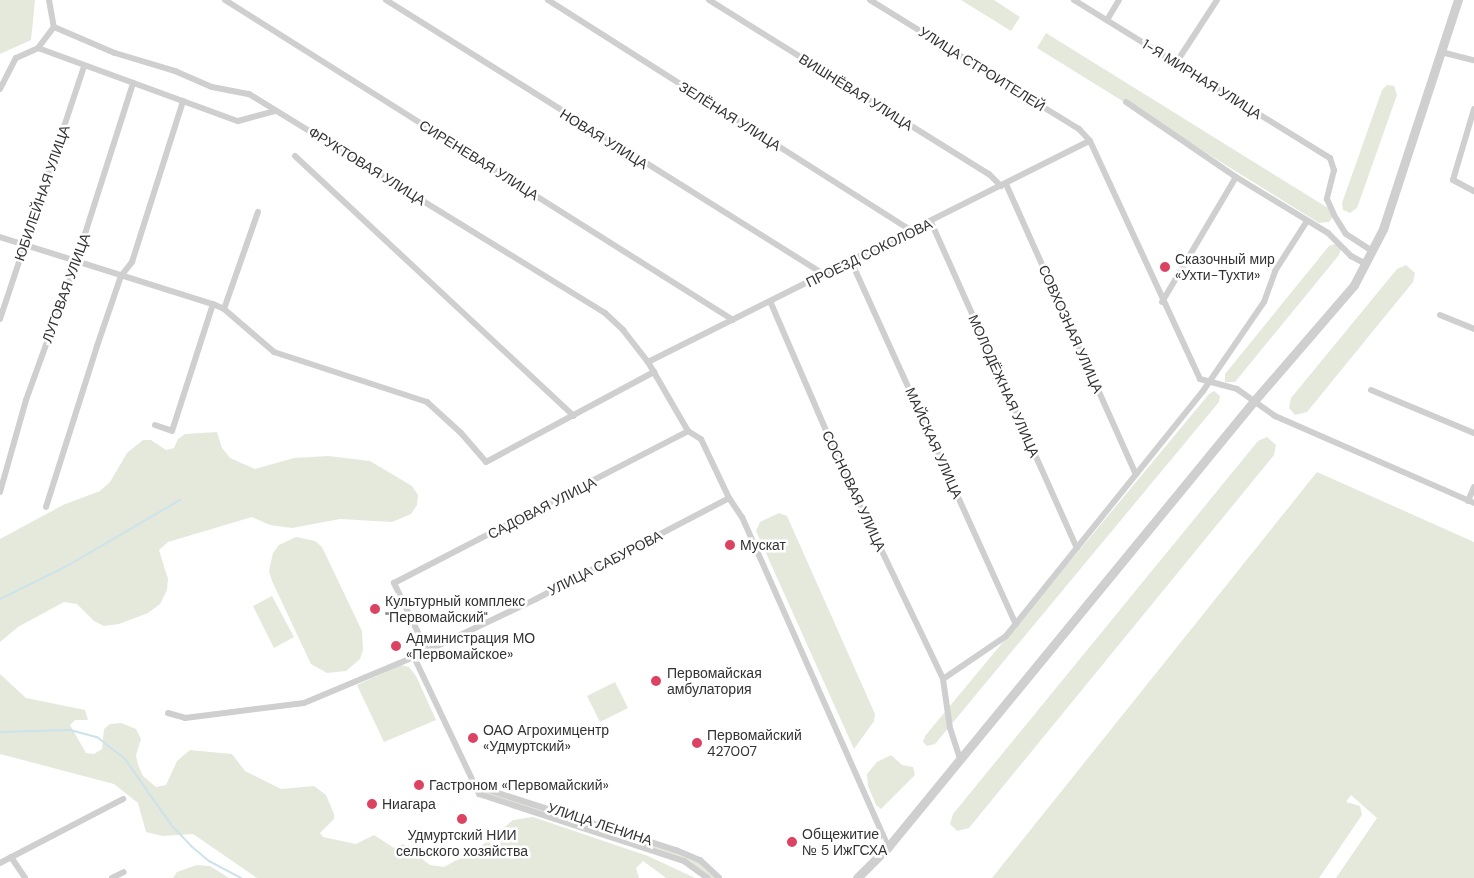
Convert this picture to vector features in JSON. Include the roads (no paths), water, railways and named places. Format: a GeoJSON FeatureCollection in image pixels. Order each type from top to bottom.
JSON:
{"type":"FeatureCollection","features":[{"type":"Feature","properties":{"kind":"street"},"geometry":{"type":"LineString","coordinates":[[0,89],[16,58],[38,48],[54,27],[49,0]]}},
{"type":"Feature","properties":{"kind":"street","name":"СИРЕНЕВАЯ УЛИЦА"},"geometry":{"type":"LineString","coordinates":[[225,0],[733,320]]}},
{"type":"Feature","properties":{"kind":"street","name":"НОВАЯ УЛИЦА"},"geometry":{"type":"LineString","coordinates":[[386,0],[824,274]]}},
{"type":"Feature","properties":{"kind":"street","name":"ЗЕЛЁНАЯ УЛИЦА"},"geometry":{"type":"LineString","coordinates":[[548,0],[912,231]]}},
{"type":"Feature","properties":{"kind":"street","name":"ВИШНЁВАЯ УЛИЦА"},"geometry":{"type":"LineString","coordinates":[[708,0],[990,174],[1004,185]]}},
{"type":"Feature","properties":{"kind":"street","name":"УЛИЦА СТРОИТЕЛЕЙ"},"geometry":{"type":"LineString","coordinates":[[870,0],[1079,129],[1090,141]]}},
{"type":"Feature","properties":{"kind":"street","name":"1-Я МИРНАЯ УЛИЦА"},"geometry":{"type":"LineString","coordinates":[[1074,0],[1330,158],[1334,170],[1327,199],[1334,215],[1346,234],[1372,251]]}},
{"type":"Feature","properties":{"kind":"street"},"geometry":{"type":"LineString","coordinates":[[1107,20],[1119,0]]}},
{"type":"Feature","properties":{"kind":"street"},"geometry":{"type":"LineString","coordinates":[[1176,63],[1217,0]]}},
{"type":"Feature","properties":{"kind":"street"},"geometry":{"type":"LineString","coordinates":[[857,878],[888,847],[1254,401],[1354,285],[1383,229],[1458,0]]}},
{"type":"Feature","properties":{"kind":"street","name":"ФРУКТОВАЯ УЛИЦА"},"geometry":{"type":"LineString","coordinates":[[54,27],[115,53],[175,70],[212,87],[248,94],[605,313],[623,330],[648,362],[688,431],[701,439],[729,498],[742,517],[888,847]]}},
{"type":"Feature","properties":{"kind":"street"},"geometry":{"type":"LineString","coordinates":[[38,48],[84,68],[133,83],[238,121],[275,111]]}},
{"type":"Feature","properties":{"kind":"street"},"geometry":{"type":"LineString","coordinates":[[1441,52],[1474,60]]}},
{"type":"Feature","properties":{"kind":"street","name":"ЮБИЛЕЙНАЯ УЛИЦА"},"geometry":{"type":"LineString","coordinates":[[0,319],[84,68]]}},
{"type":"Feature","properties":{"kind":"street","name":"ЛУГОВАЯ УЛИЦА"},"geometry":{"type":"LineString","coordinates":[[0,492],[26,400],[76,262],[133,83]]}},
{"type":"Feature","properties":{"kind":"street"},"geometry":{"type":"LineString","coordinates":[[46,507],[121,276],[132,262],[183,101]]}},
{"type":"Feature","properties":{"kind":"street"},"geometry":{"type":"LineString","coordinates":[[1126,102],[1236,177],[1328,233],[1352,256],[1366,264]]}},
{"type":"Feature","properties":{"kind":"street"},"geometry":{"type":"LineString","coordinates":[[1474,109],[1453,180],[1474,191]]}},
{"type":"Feature","properties":{"kind":"street"},"geometry":{"type":"LineString","coordinates":[[1090,141],[1196,375],[1210,382],[1237,389],[1275,416],[1471,502],[1474,487]]}},
{"type":"Feature","properties":{"kind":"street","name":"ПРОЕЗД СОКОЛОВА"},"geometry":{"type":"LineString","coordinates":[[648,362],[932,222],[1090,141]]}},
{"type":"Feature","properties":{"kind":"street"},"geometry":{"type":"LineString","coordinates":[[295,156],[574,416]]}},
{"type":"Feature","properties":{"kind":"street"},"geometry":{"type":"LineString","coordinates":[[1162,302],[1236,177]]}},
{"type":"Feature","properties":{"kind":"street","name":"СОВХОЗНАЯ УЛИЦА"},"geometry":{"type":"LineString","coordinates":[[1004,185],[1136,474]]}},
{"type":"Feature","properties":{"kind":"street"},"geometry":{"type":"LineString","coordinates":[[224,309],[258,212]]}},
{"type":"Feature","properties":{"kind":"street"},"geometry":{"type":"LineString","coordinates":[[943,679],[998,642],[1016,624],[1210,382],[1264,302],[1275,271],[1307,221]]}},
{"type":"Feature","properties":{"kind":"street","name":"МОЛОДЁЖНАЯ УЛИЦА"},"geometry":{"type":"LineString","coordinates":[[932,222],[1077,548]]}},
{"type":"Feature","properties":{"kind":"street"},"geometry":{"type":"LineString","coordinates":[[0,237],[213,304],[224,309],[274,352],[426,402],[461,433],[486,462],[654,372]]}},
{"type":"Feature","properties":{"kind":"street","name":"МАЙСКАЯ УЛИЦА"},"geometry":{"type":"LineString","coordinates":[[851,261],[1016,624]]}},
{"type":"Feature","properties":{"kind":"street","name":"СОСНОВАЯ УЛИЦА"},"geometry":{"type":"LineString","coordinates":[[770,301],[845,474],[947,691]]}},
{"type":"Feature","properties":{"kind":"street"},"geometry":{"type":"LineString","coordinates":[[154,425],[172,431],[213,304]]}},
{"type":"Feature","properties":{"kind":"street"},"geometry":{"type":"LineString","coordinates":[[1440,315],[1474,329]]}},
{"type":"Feature","properties":{"kind":"street"},"geometry":{"type":"LineString","coordinates":[[1371,390],[1474,433]]}},
{"type":"Feature","properties":{"kind":"street","name":"САДОВАЯ УЛИЦА"},"geometry":{"type":"LineString","coordinates":[[427,650],[394,583],[688,431]]}},
{"type":"Feature","properties":{"kind":"street","name":"УЛИЦА САБУРОВА"},"geometry":{"type":"LineString","coordinates":[[168,713],[185,718],[294,706],[414,657],[536,599],[729,498]]}},
{"type":"Feature","properties":{"kind":"street","name":"УЛИЦА ЛЕНИНА"},"geometry":{"type":"LineString","coordinates":[[414,657],[479,794],[684,861],[707,878]]}},
{"type":"Feature","properties":{"kind":"street"},"geometry":{"type":"LineString","coordinates":[[955,671],[947,691],[950,728],[960,758]]}},
{"type":"Feature","properties":{"kind":"street","name":"УЛИЦА ЛЕНИНА"},"geometry":{"type":"LineString","coordinates":[[473,784],[682,852],[700,860],[719,878]]}},
{"type":"Feature","properties":{"kind":"street"},"geometry":{"type":"LineString","coordinates":[[0,863],[123,798]]}},
{"type":"Feature","properties":{"kind":"street"},"geometry":{"type":"LineString","coordinates":[[11,857],[25,878]]}},
{"type":"Feature","properties":{"kind":"street"},"geometry":{"type":"LineString","coordinates":[[112,878],[124,872]]}},
{"type":"Feature","properties":{"kind":"waterway"},"geometry":{"type":"LineString","coordinates":[[0,599],[67,566],[180,500]]}},
{"type":"Feature","properties":{"kind":"waterway"},"geometry":{"type":"LineString","coordinates":[[0,732],[70,730],[97,737],[125,759],[172,826],[191,846],[209,861],[241,878]]}},
{"type":"Feature","properties":{"kind":"place","name":"Сказочный мир «Ухти-Тухти»"},"geometry":{"type":"Point","coordinates":[1165,267]}},
{"type":"Feature","properties":{"kind":"place","name":"Мускат"},"geometry":{"type":"Point","coordinates":[730,545]}},
{"type":"Feature","properties":{"kind":"place","name":"Культурный комплекс \"Первомайский\""},"geometry":{"type":"Point","coordinates":[375,609]}},
{"type":"Feature","properties":{"kind":"place","name":"Администрация МО «Первомайское»"},"geometry":{"type":"Point","coordinates":[396,646]}},
{"type":"Feature","properties":{"kind":"place","name":"Первомайская амбулатория"},"geometry":{"type":"Point","coordinates":[656,681]}},
{"type":"Feature","properties":{"kind":"place","name":"ОАО Агрохимцентр «Удмуртский»"},"geometry":{"type":"Point","coordinates":[473,738]}},
{"type":"Feature","properties":{"kind":"place","name":"Первомайский 427007"},"geometry":{"type":"Point","coordinates":[697,743]}},
{"type":"Feature","properties":{"kind":"place","name":"Гастроном «Первомайский»"},"geometry":{"type":"Point","coordinates":[419,785]}},
{"type":"Feature","properties":{"kind":"place","name":"Ниагара"},"geometry":{"type":"Point","coordinates":[372,804]}},
{"type":"Feature","properties":{"kind":"place","name":"Удмуртский НИИ сельского хозяйства"},"geometry":{"type":"Point","coordinates":[462,819]}},
{"type":"Feature","properties":{"kind":"place","name":"Общежитие № 5 ИжГСХА"},"geometry":{"type":"Point","coordinates":[792,842]}}]}
